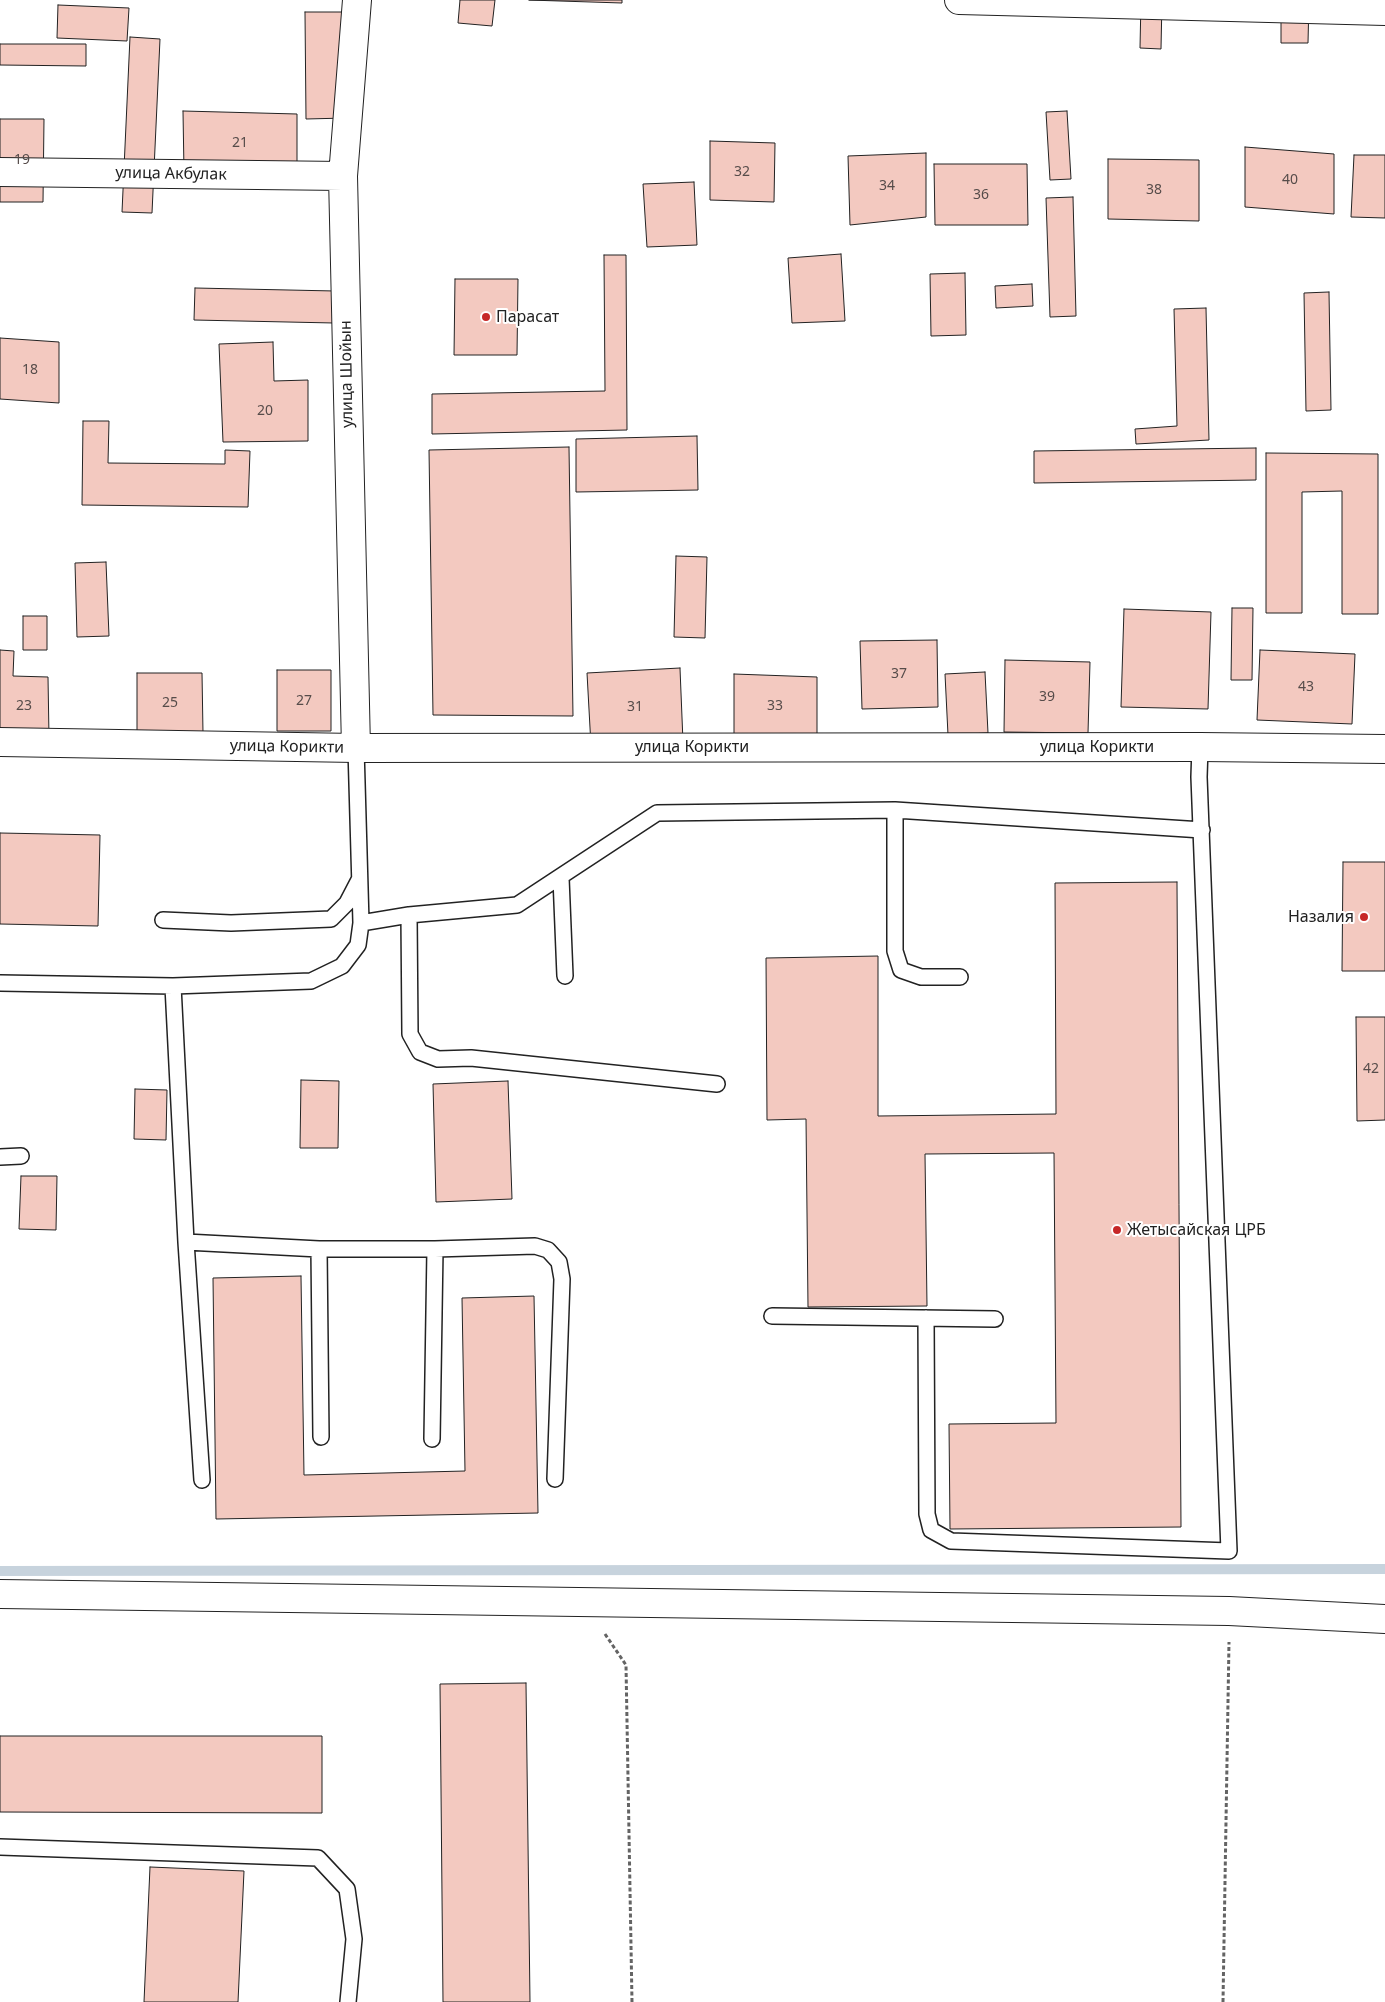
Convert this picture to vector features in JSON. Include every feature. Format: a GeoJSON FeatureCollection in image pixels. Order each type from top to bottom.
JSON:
{"type":"FeatureCollection","features":[{"type":"Feature","properties":{"kind":"street","name":"улица Шойын"},"geometry":{"type":"LineString","coordinates":[[356,748],[343,176],[357,0]]}},
{"type":"Feature","properties":{"kind":"street"},"geometry":{"type":"LineString","coordinates":[[959,0],[1385,12]]}},
{"type":"Feature","properties":{"kind":"street","name":"улица Акбулак"},"geometry":{"type":"LineString","coordinates":[[0,172],[343,176]]}},
{"type":"Feature","properties":{"kind":"street","name":"улица Корикти"},"geometry":{"type":"LineString","coordinates":[[0,742],[356,748],[1200,747],[1385,749]]}},
{"type":"Feature","properties":{"kind":"street"},"geometry":{"type":"LineString","coordinates":[[0,1594],[1229,1611],[1385,1618]]}},
{"type":"Feature","properties":{"kind":"lane"},"geometry":{"type":"LineString","coordinates":[[926,1318],[927,1514],[931,1530],[951,1540],[1229,1551],[1200,747]]}},
{"type":"Feature","properties":{"kind":"lane"},"geometry":{"type":"LineString","coordinates":[[0,983],[173,986],[311,981],[342,966],[358,945],[361,923],[356,748]]}},
{"type":"Feature","properties":{"kind":"lane"},"geometry":{"type":"LineString","coordinates":[[361,923],[409,915],[517,905],[561,878],[657,813],[895,810],[1202,830]]}},
{"type":"Feature","properties":{"kind":"lane"},"geometry":{"type":"LineString","coordinates":[[895,810],[895,950],[901,970],[921,977],[960,977]]}},
{"type":"Feature","properties":{"kind":"lane"},"geometry":{"type":"LineString","coordinates":[[561,878],[565,976]]}},
{"type":"Feature","properties":{"kind":"lane"},"geometry":{"type":"LineString","coordinates":[[163,920],[231,923],[331,919],[347,903],[360,879]]}},
{"type":"Feature","properties":{"kind":"lane"},"geometry":{"type":"LineString","coordinates":[[409,915],[410,1034],[420,1052],[438,1059],[471,1058],[717,1084]]}},
{"type":"Feature","properties":{"kind":"lane"},"geometry":{"type":"LineString","coordinates":[[173,986],[186,1242],[202,1480]]}},
{"type":"Feature","properties":{"kind":"lane"},"geometry":{"type":"LineString","coordinates":[[0,1157],[21,1156]]}},
{"type":"Feature","properties":{"kind":"lane"},"geometry":{"type":"LineString","coordinates":[[186,1242],[319,1249],[435,1250],[535,1246],[548,1250],[559,1262],[562,1279],[555,1479]]}},
{"type":"Feature","properties":{"kind":"lane"},"geometry":{"type":"LineString","coordinates":[[319,1249],[320,1438]]}},
{"type":"Feature","properties":{"kind":"lane"},"geometry":{"type":"LineString","coordinates":[[432,1439],[435,1250]]}},
{"type":"Feature","properties":{"kind":"lane"},"geometry":{"type":"LineString","coordinates":[[772,1316],[995,1319]]}},
{"type":"Feature","properties":{"kind":"lane"},"geometry":{"type":"LineString","coordinates":[[0,1847],[318,1858],[347,1889],[354,1939],[348,2002]]}},
{"type":"Feature","properties":{"kind":"path"},"geometry":{"type":"LineString","coordinates":[[584,1602],[626,1665],[632,2002]]}},
{"type":"Feature","properties":{"kind":"path"},"geometry":{"type":"LineString","coordinates":[[1223,2002],[1229,1611]]}},
{"type":"Feature","properties":{"kind":"building"},"geometry":{"type":"Polygon","coordinates":[[[460,0],[495,0],[492,26],[458,23],[460,0]]]}},
{"type":"Feature","properties":{"kind":"building"},"geometry":{"type":"Polygon","coordinates":[[[529,0],[622,0],[622,3],[529,0]]]}},
{"type":"Feature","properties":{"kind":"building"},"geometry":{"type":"Polygon","coordinates":[[[1141,0],[1162,0],[1161,49],[1140,48],[1141,0]]]}},
{"type":"Feature","properties":{"kind":"building"},"geometry":{"type":"Polygon","coordinates":[[[1281,0],[1309,0],[1308,43],[1281,43],[1281,0]]]}},
{"type":"Feature","properties":{"kind":"building"},"geometry":{"type":"Polygon","coordinates":[[[58,5],[129,8],[127,41],[57,38],[58,5]]]}},
{"type":"Feature","properties":{"kind":"building"},"geometry":{"type":"Polygon","coordinates":[[[305,12],[345,12],[346,118],[306,119],[305,12]]]}},
{"type":"Feature","properties":{"kind":"building"},"geometry":{"type":"Polygon","coordinates":[[[130,37],[160,39],[152,213],[122,212],[130,37]]]}},
{"type":"Feature","properties":{"kind":"building"},"geometry":{"type":"Polygon","coordinates":[[[0,44],[86,44],[86,66],[0,65],[0,44]]]}},
{"type":"Feature","properties":{"kind":"building"},"geometry":{"type":"Polygon","coordinates":[[[183,111],[297,114],[297,175],[184,172],[183,111]]]}},
{"type":"Feature","properties":{"kind":"building"},"geometry":{"type":"Polygon","coordinates":[[[1067,111],[1071,179],[1050,180],[1046,112],[1067,111]]]}},
{"type":"Feature","properties":{"kind":"building"},"geometry":{"type":"Polygon","coordinates":[[[0,119],[44,119],[43,202],[0,202],[0,119]]]}},
{"type":"Feature","properties":{"kind":"building"},"geometry":{"type":"Polygon","coordinates":[[[710,141],[775,143],[774,202],[710,200],[710,141]]]}},
{"type":"Feature","properties":{"kind":"building"},"geometry":{"type":"Polygon","coordinates":[[[1245,147],[1334,154],[1334,214],[1245,207],[1245,147]]]}},
{"type":"Feature","properties":{"kind":"building"},"geometry":{"type":"Polygon","coordinates":[[[926,153],[926,217],[850,225],[848,156],[926,153]]]}},
{"type":"Feature","properties":{"kind":"building"},"geometry":{"type":"Polygon","coordinates":[[[1354,155],[1385,155],[1385,218],[1351,217],[1354,155]]]}},
{"type":"Feature","properties":{"kind":"building"},"geometry":{"type":"Polygon","coordinates":[[[1108,159],[1199,160],[1199,221],[1108,219],[1108,159]]]}},
{"type":"Feature","properties":{"kind":"building"},"geometry":{"type":"Polygon","coordinates":[[[934,164],[1027,164],[1028,225],[935,225],[934,164]]]}},
{"type":"Feature","properties":{"kind":"building"},"geometry":{"type":"Polygon","coordinates":[[[694,182],[697,245],[647,247],[643,184],[694,182]]]}},
{"type":"Feature","properties":{"kind":"building"},"geometry":{"type":"Polygon","coordinates":[[[1073,197],[1076,316],[1050,317],[1046,198],[1073,197]]]}},
{"type":"Feature","properties":{"kind":"building"},"geometry":{"type":"Polygon","coordinates":[[[841,254],[845,321],[792,323],[788,258],[841,254]]]}},
{"type":"Feature","properties":{"kind":"building"},"geometry":{"type":"Polygon","coordinates":[[[604,255],[626,255],[627,430],[432,434],[432,394],[605,391],[604,255]]]}},
{"type":"Feature","properties":{"kind":"building"},"geometry":{"type":"Polygon","coordinates":[[[965,273],[966,335],[931,336],[930,274],[965,273]]]}},
{"type":"Feature","properties":{"kind":"building","name":"Парасат"},"geometry":{"type":"Polygon","coordinates":[[[455,279],[518,279],[517,355],[454,355],[455,279]]]}},
{"type":"Feature","properties":{"kind":"building"},"geometry":{"type":"Polygon","coordinates":[[[1032,284],[1033,306],[996,308],[995,286],[1032,284]]]}},
{"type":"Feature","properties":{"kind":"building"},"geometry":{"type":"Polygon","coordinates":[[[195,288],[335,291],[334,323],[194,320],[195,288]]]}},
{"type":"Feature","properties":{"kind":"building"},"geometry":{"type":"Polygon","coordinates":[[[1329,292],[1331,410],[1306,411],[1304,293],[1329,292]]]}},
{"type":"Feature","properties":{"kind":"building"},"geometry":{"type":"Polygon","coordinates":[[[1206,308],[1209,440],[1136,444],[1135,429],[1177,426],[1174,309],[1206,308]]]}},
{"type":"Feature","properties":{"kind":"building"},"geometry":{"type":"Polygon","coordinates":[[[0,338],[59,342],[59,403],[0,399],[0,338]]]}},
{"type":"Feature","properties":{"kind":"building"},"geometry":{"type":"Polygon","coordinates":[[[273,342],[274,381],[308,380],[308,441],[223,442],[219,344],[273,342]]]}},
{"type":"Feature","properties":{"kind":"building"},"geometry":{"type":"Polygon","coordinates":[[[83,421],[109,421],[108,463],[225,464],[225,450],[250,451],[248,507],[82,505],[83,421]]]}},
{"type":"Feature","properties":{"kind":"building"},"geometry":{"type":"Polygon","coordinates":[[[697,436],[698,490],[576,492],[576,439],[697,436]]]}},
{"type":"Feature","properties":{"kind":"building"},"geometry":{"type":"Polygon","coordinates":[[[569,447],[573,716],[433,715],[429,450],[569,447]]]}},
{"type":"Feature","properties":{"kind":"building"},"geometry":{"type":"Polygon","coordinates":[[[1256,448],[1256,480],[1034,483],[1034,451],[1256,448]]]}},
{"type":"Feature","properties":{"kind":"building"},"geometry":{"type":"Polygon","coordinates":[[[1266,453],[1378,454],[1378,614],[1342,614],[1342,491],[1302,492],[1302,613],[1266,613],[1266,453]]]}},
{"type":"Feature","properties":{"kind":"building"},"geometry":{"type":"Polygon","coordinates":[[[676,556],[707,557],[705,638],[674,637],[676,556]]]}},
{"type":"Feature","properties":{"kind":"building"},"geometry":{"type":"Polygon","coordinates":[[[106,562],[109,636],[77,637],[75,563],[106,562]]]}},
{"type":"Feature","properties":{"kind":"building"},"geometry":{"type":"Polygon","coordinates":[[[1232,608],[1253,608],[1252,680],[1231,680],[1232,608]]]}},
{"type":"Feature","properties":{"kind":"building"},"geometry":{"type":"Polygon","coordinates":[[[1124,609],[1211,612],[1208,709],[1121,707],[1124,609]]]}},
{"type":"Feature","properties":{"kind":"building"},"geometry":{"type":"Polygon","coordinates":[[[23,616],[47,616],[47,650],[23,650],[23,616]]]}},
{"type":"Feature","properties":{"kind":"building"},"geometry":{"type":"Polygon","coordinates":[[[937,640],[938,707],[862,709],[860,641],[937,640]]]}},
{"type":"Feature","properties":{"kind":"building"},"geometry":{"type":"Polygon","coordinates":[[[0,650],[14,651],[13,676],[48,677],[49,737],[0,736],[0,650]]]}},
{"type":"Feature","properties":{"kind":"building"},"geometry":{"type":"Polygon","coordinates":[[[1260,650],[1355,654],[1352,724],[1257,720],[1260,650]]]}},
{"type":"Feature","properties":{"kind":"building"},"geometry":{"type":"Polygon","coordinates":[[[1005,660],[1090,662],[1088,733],[1004,732],[1005,660]]]}},
{"type":"Feature","properties":{"kind":"building"},"geometry":{"type":"Polygon","coordinates":[[[680,668],[683,742],[591,746],[587,673],[680,668]]]}},
{"type":"Feature","properties":{"kind":"building"},"geometry":{"type":"Polygon","coordinates":[[[277,670],[331,670],[331,731],[277,731],[277,670]]]}},
{"type":"Feature","properties":{"kind":"building"},"geometry":{"type":"Polygon","coordinates":[[[985,672],[988,733],[948,735],[945,674],[985,672]]]}},
{"type":"Feature","properties":{"kind":"building"},"geometry":{"type":"Polygon","coordinates":[[[137,673],[202,673],[203,733],[137,734],[137,673]]]}},
{"type":"Feature","properties":{"kind":"building"},"geometry":{"type":"Polygon","coordinates":[[[734,674],[817,677],[817,738],[734,735],[734,674]]]}},
{"type":"Feature","properties":{"kind":"building"},"geometry":{"type":"Polygon","coordinates":[[[0,833],[100,835],[98,926],[0,924],[0,833]]]}},
{"type":"Feature","properties":{"kind":"building","name":"Назалия"},"geometry":{"type":"Polygon","coordinates":[[[1343,862],[1385,862],[1385,971],[1342,971],[1343,862]]]}},
{"type":"Feature","properties":{"kind":"building","name":"Жетысайская ЦРБ"},"geometry":{"type":"Polygon","coordinates":[[[1177,882],[1181,1527],[950,1529],[949,1424],[1056,1423],[1054,1153],[925,1154],[927,1306],[808,1307],[806,1119],[767,1120],[766,958],[878,956],[878,1116],[1056,1114],[1055,883],[1177,882]]]}},
{"type":"Feature","properties":{"kind":"building"},"geometry":{"type":"Polygon","coordinates":[[[1356,1017],[1385,1017],[1385,1120],[1357,1121],[1356,1017]]]}},
{"type":"Feature","properties":{"kind":"building"},"geometry":{"type":"Polygon","coordinates":[[[301,1080],[339,1081],[338,1148],[300,1148],[301,1080]]]}},
{"type":"Feature","properties":{"kind":"building"},"geometry":{"type":"Polygon","coordinates":[[[508,1081],[512,1199],[436,1202],[433,1084],[508,1081]]]}},
{"type":"Feature","properties":{"kind":"building"},"geometry":{"type":"Polygon","coordinates":[[[135,1089],[167,1090],[166,1140],[134,1139],[135,1089]]]}},
{"type":"Feature","properties":{"kind":"building"},"geometry":{"type":"Polygon","coordinates":[[[21,1176],[57,1176],[56,1230],[19,1229],[21,1176]]]}},
{"type":"Feature","properties":{"kind":"building"},"geometry":{"type":"Polygon","coordinates":[[[301,1276],[304,1475],[465,1471],[462,1298],[534,1296],[538,1513],[216,1519],[213,1278],[301,1276]]]}},
{"type":"Feature","properties":{"kind":"building"},"geometry":{"type":"Polygon","coordinates":[[[526,1683],[530,2002],[443,2002],[440,1684],[526,1683]]]}},
{"type":"Feature","properties":{"kind":"building"},"geometry":{"type":"Polygon","coordinates":[[[0,1736],[322,1736],[322,1813],[0,1812],[0,1736]]]}},
{"type":"Feature","properties":{"kind":"building"},"geometry":{"type":"Polygon","coordinates":[[[150,1867],[244,1871],[238,2002],[144,2002],[150,1867]]]}},
{"type":"Feature","properties":{"kind":"waterway"},"geometry":{"type":"LineString","coordinates":[[0,1571],[1385,1569]]}},
{"type":"Feature","properties":{"kind":"place","name":"Парасат"},"geometry":{"type":"Point","coordinates":[486,317]}},
{"type":"Feature","properties":{"kind":"place","name":"Назалия"},"geometry":{"type":"Point","coordinates":[1364,917]}},
{"type":"Feature","properties":{"kind":"place","name":"Жетысайская ЦРБ"},"geometry":{"type":"Point","coordinates":[1117,1230]}}]}
